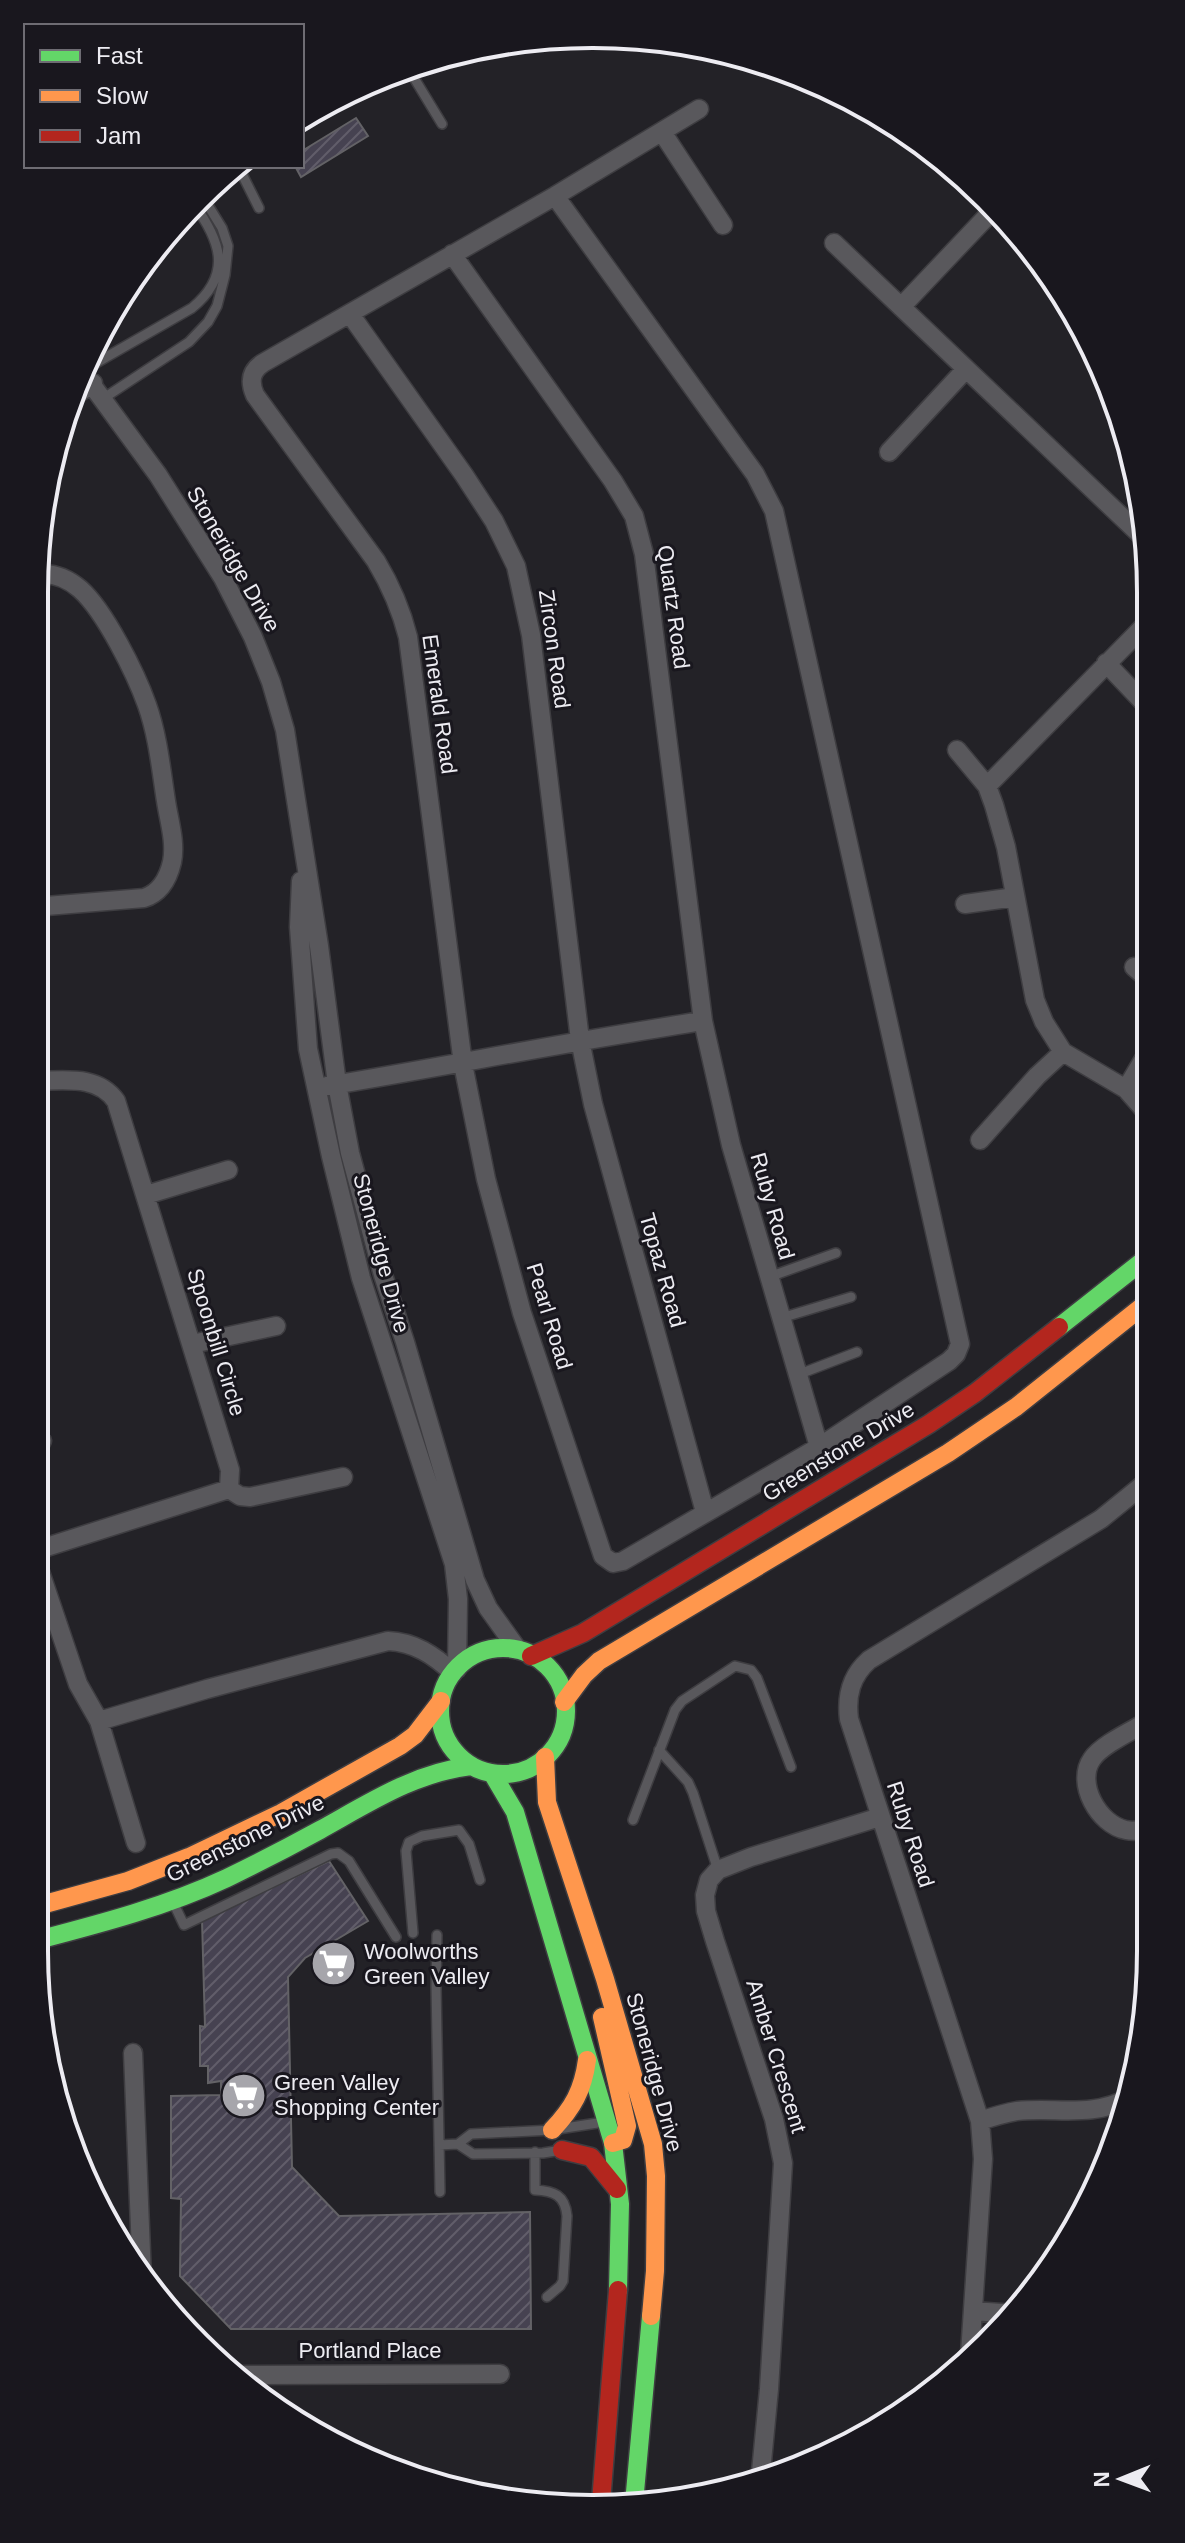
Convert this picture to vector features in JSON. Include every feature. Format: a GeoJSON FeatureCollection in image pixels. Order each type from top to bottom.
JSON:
{"type":"FeatureCollection","features":[{"type":"Feature","properties":{"kind":"main road","name":"Greenstone Drive"},"geometry":{"type":"LineString","coordinates":[[525,1653],[583,1633],[929,1424],[975,1393],[1137,1265]]}},
{"type":"Feature","properties":{"kind":"main road"},"geometry":{"type":"LineString","coordinates":[[564,1702],[599,1661],[948,1453],[1016,1407],[1137,1311]]}},
{"type":"Feature","properties":{"kind":"main road"},"geometry":{"type":"LineString","coordinates":[[500,1649],[525,1653],[542,1663],[555,1678],[564,1702],[561,1732],[545,1757],[523,1770],[505,1774],[471,1766],[456,1753],[441,1722],[441,1701],[446,1684],[455,1671],[471,1657],[500,1649]]}},
{"type":"Feature","properties":{"kind":"main road","name":"Greenstone Drive"},"geometry":{"type":"LineString","coordinates":[[48,1903],[155,1871],[285,1811],[400,1746],[424,1725],[441,1701]]}},
{"type":"Feature","properties":{"kind":"main road","name":"Stoneridge Drive"},"geometry":{"type":"LineString","coordinates":[[545,1757],[547,1802],[647,2118],[656,2176],[655,2271],[635,2493]]}},
{"type":"Feature","properties":{"kind":"main road","name":"Greenstone Drive"},"geometry":{"type":"LineString","coordinates":[[48,1937],[108,1922],[173,1900],[283,1850],[414,1777],[446,1768],[471,1766]]}},
{"type":"Feature","properties":{"kind":"main road"},"geometry":{"type":"LineString","coordinates":[[492,1773],[515,1812],[607,2121],[603,2144],[619,2191],[617,2310],[602,2495]]}},
{"type":"Feature","properties":{"kind":"main road"},"geometry":{"type":"LineString","coordinates":[[603,2144],[623,2140],[627,2126],[601,2008],[605,1979]]}},
{"type":"Feature","properties":{"kind":"main road"},"geometry":{"type":"LineString","coordinates":[[552,2130],[573,2109],[579,2098],[588,2054]]}},
{"type":"Feature","properties":{"kind":"main road"},"geometry":{"type":"LineString","coordinates":[[562,2150],[586,2154],[597,2161],[619,2191]]}},
{"type":"Feature","properties":{"kind":"street"},"geometry":{"type":"LineString","coordinates":[[350,314],[699,109]]}},
{"type":"Feature","properties":{"kind":"street"},"geometry":{"type":"LineString","coordinates":[[662,132],[723,225]]}},
{"type":"Feature","properties":{"kind":"street"},"geometry":{"type":"LineString","coordinates":[[555,196],[755,474],[774,511],[960,1344],[956,1354],[819,1447],[705,1512]]}},
{"type":"Feature","properties":{"kind":"street"},"geometry":{"type":"LineString","coordinates":[[901,307],[987,217]]}},
{"type":"Feature","properties":{"kind":"street"},"geometry":{"type":"LineString","coordinates":[[834,243],[1133,527]]}},
{"type":"Feature","properties":{"kind":"street","name":"Quartz Road"},"geometry":{"type":"LineString","coordinates":[[452,254],[627,501],[639,532],[703,1021]]}},
{"type":"Feature","properties":{"kind":"street","name":"Emerald Road"},"geometry":{"type":"LineString","coordinates":[[350,314],[255,368],[251,381],[255,395],[376,561],[401,609],[408,637],[463,1064]]}},
{"type":"Feature","properties":{"kind":"street","name":"Zircon Road"},"geometry":{"type":"LineString","coordinates":[[350,314],[464,475],[494,521],[516,566],[531,635],[580,1040]]}},
{"type":"Feature","properties":{"kind":"street"},"geometry":{"type":"LineString","coordinates":[[889,452],[966,369]]}},
{"type":"Feature","properties":{"kind":"street","name":"Stoneridge Drive"},"geometry":{"type":"LineString","coordinates":[[91,381],[158,475],[223,578],[253,637],[271,682],[285,730],[337,1084],[350,1153],[371,1235],[475,1580],[488,1608],[525,1653]]}},
{"type":"Feature","properties":{"kind":"street"},"geometry":{"type":"LineString","coordinates":[[48,906],[151,896],[167,876],[173,851],[147,705],[108,626],[82,590],[49,574]]}},
{"type":"Feature","properties":{"kind":"street"},"geometry":{"type":"LineString","coordinates":[[987,786],[1137,633]]}},
{"type":"Feature","properties":{"kind":"street"},"geometry":{"type":"LineString","coordinates":[[1106,663],[1137,696]]}},
{"type":"Feature","properties":{"kind":"street"},"geometry":{"type":"LineString","coordinates":[[957,750],[987,786],[1006,847],[1035,1000],[1044,1022],[1063,1052],[1126,1089],[1137,1102]]}},
{"type":"Feature","properties":{"kind":"street","name":"Stoneridge Drive"},"geometry":{"type":"LineString","coordinates":[[303,843],[299,927],[308,1049],[361,1278],[454,1564],[458,1599],[455,1671]]}},
{"type":"Feature","properties":{"kind":"street"},"geometry":{"type":"LineString","coordinates":[[965,904],[1015,897]]}},
{"type":"Feature","properties":{"kind":"street"},"geometry":{"type":"LineString","coordinates":[[317,1087],[703,1021]]}},
{"type":"Feature","properties":{"kind":"street","name":"Ruby Road"},"geometry":{"type":"LineString","coordinates":[[703,1021],[731,1145],[819,1447]]}},
{"type":"Feature","properties":{"kind":"street","name":"Topaz Road"},"geometry":{"type":"LineString","coordinates":[[580,1040],[597,1118],[705,1512]]}},
{"type":"Feature","properties":{"kind":"street"},"geometry":{"type":"LineString","coordinates":[[980,1140],[1037,1076],[1063,1052]]}},
{"type":"Feature","properties":{"kind":"street","name":"Pearl Road"},"geometry":{"type":"LineString","coordinates":[[463,1064],[486,1179],[522,1313],[603,1556],[613,1563],[623,1561],[705,1512]]}},
{"type":"Feature","properties":{"kind":"street"},"geometry":{"type":"LineString","coordinates":[[1126,1089],[1137,1070]]}},
{"type":"Feature","properties":{"kind":"street","name":"Spoonbill Circle"},"geometry":{"type":"LineString","coordinates":[[48,1081],[85,1081],[106,1089],[116,1101],[228,1461],[229,1489]]}},
{"type":"Feature","properties":{"kind":"street"},"geometry":{"type":"LineString","coordinates":[[146,1195],[228,1170]]}},
{"type":"Feature","properties":{"kind":"street"},"geometry":{"type":"LineString","coordinates":[[192,1344],[276,1326]]}},
{"type":"Feature","properties":{"kind":"street"},"geometry":{"type":"LineString","coordinates":[[48,1547],[229,1489],[240,1496],[250,1497],[343,1477]]}},
{"type":"Feature","properties":{"kind":"street","name":"Ruby Road"},"geometry":{"type":"LineString","coordinates":[[971,2343],[983,2159],[980,2121],[849,1719],[849,1690],[861,1667],[1101,1519],[1137,1490]]}},
{"type":"Feature","properties":{"kind":"street"},"geometry":{"type":"LineString","coordinates":[[48,1594],[78,1684],[99,1721],[136,1843]]}},
{"type":"Feature","properties":{"kind":"street"},"geometry":{"type":"LineString","coordinates":[[99,1721],[388,1641],[404,1641],[436,1657],[455,1671]]}},
{"type":"Feature","properties":{"kind":"street"},"geometry":{"type":"LineString","coordinates":[[1137,1728],[1092,1757],[1086,1782],[1099,1811],[1110,1822],[1123,1830],[1137,1831]]}},
{"type":"Feature","properties":{"kind":"street"},"geometry":{"type":"LineString","coordinates":[[718,1870],[880,1817]]}},
{"type":"Feature","properties":{"kind":"street","name":"Amber Crescent"},"geometry":{"type":"LineString","coordinates":[[718,1870],[709,1880],[705,1895],[706,1911],[774,2119],[783,2163],[761,2468]]}},
{"type":"Feature","properties":{"kind":"street"},"geometry":{"type":"LineString","coordinates":[[133,2053],[141,2255]]}},
{"type":"Feature","properties":{"kind":"street"},"geometry":{"type":"LineString","coordinates":[[980,2121],[1020,2111],[1094,2111],[1114,2105]]}},
{"type":"Feature","properties":{"kind":"street"},"geometry":{"type":"LineString","coordinates":[[973,2311],[999,2313]]}},
{"type":"Feature","properties":{"kind":"street","name":"Portland Place"},"geometry":{"type":"LineString","coordinates":[[252,2375],[500,2374]]}},
{"type":"Feature","properties":{"kind":"lane"},"geometry":{"type":"LineString","coordinates":[[414,78],[442,124]]}},
{"type":"Feature","properties":{"kind":"lane"},"geometry":{"type":"LineString","coordinates":[[243,175],[259,208]]}},
{"type":"Feature","properties":{"kind":"lane"},"geometry":{"type":"LineString","coordinates":[[91,380],[189,342],[208,322],[217,306],[228,246],[222,228],[208,206]]}},
{"type":"Feature","properties":{"kind":"lane"},"geometry":{"type":"LineString","coordinates":[[91,379],[192,308],[214,284],[220,257],[211,229],[201,214]]}},
{"type":"Feature","properties":{"kind":"lane"},"geometry":{"type":"LineString","coordinates":[[769,1277],[836,1253]]}},
{"type":"Feature","properties":{"kind":"lane"},"geometry":{"type":"LineString","coordinates":[[781,1318],[851,1297]]}},
{"type":"Feature","properties":{"kind":"lane"},"geometry":{"type":"LineString","coordinates":[[797,1375],[857,1352]]}},
{"type":"Feature","properties":{"kind":"lane"},"geometry":{"type":"LineString","coordinates":[[633,1820],[669,1722],[682,1701],[735,1666],[751,1670],[757,1678],[791,1767]]}},
{"type":"Feature","properties":{"kind":"lane"},"geometry":{"type":"LineString","coordinates":[[659,1750],[688,1782],[718,1870]]}},
{"type":"Feature","properties":{"kind":"lane"},"geometry":{"type":"LineString","coordinates":[[413,1933],[406,1851],[409,1842],[443,1831],[459,1830],[466,1837],[480,1880]]}},
{"type":"Feature","properties":{"kind":"lane"},"geometry":{"type":"LineString","coordinates":[[173,1900],[184,1925],[338,1853],[349,1861],[396,1937]]}},
{"type":"Feature","properties":{"kind":"lane"},"geometry":{"type":"LineString","coordinates":[[437,1935],[440,2192]]}},
{"type":"Feature","properties":{"kind":"lane"},"geometry":{"type":"LineString","coordinates":[[439,2145],[458,2144],[471,2134],[552,2130],[607,2121]]}},
{"type":"Feature","properties":{"kind":"lane"},"geometry":{"type":"LineString","coordinates":[[458,2144],[473,2154],[562,2150],[603,2144]]}},
{"type":"Feature","properties":{"kind":"lane"},"geometry":{"type":"LineString","coordinates":[[535,2152],[535,2190],[560,2196],[567,2216],[563,2281],[547,2297]]}},
{"type":"Feature","properties":{"kind":"building"},"geometry":{"type":"Polygon","coordinates":[[[356,118],[368,136],[301,177],[296,168],[304,168],[304,150],[356,118]]]}},
{"type":"Feature","properties":{"kind":"building","name":"Green Valley Shopping Center"},"geometry":{"type":"Polygon","coordinates":[[[329,1861],[368,1921],[305,1958],[288,1977],[292,2167],[339,2216],[530,2212],[531,2329],[231,2329],[180,2276],[181,2199],[171,2198],[171,2096],[221,2095],[221,2081],[208,2083],[208,2066],[200,2066],[200,2026],[205,2027],[202,1920],[329,1861]]]}},
{"type":"Feature","properties":{"kind":"traffic: fast"},"geometry":{"type":"LineString","coordinates":[[1059,1327],[1137,1265]]}},
{"type":"Feature","properties":{"kind":"traffic: fast"},"geometry":{"type":"LineString","coordinates":[[503,1648],[527,1653],[547,1667],[561,1687],[566,1711],[561,1735],[547,1755],[527,1769],[503,1774],[479,1769],[459,1755],[445,1735],[440,1711],[445,1687],[459,1667],[479,1653],[503,1648]]}},
{"type":"Feature","properties":{"kind":"traffic: fast"},"geometry":{"type":"LineString","coordinates":[[48,1937],[180,1898],[274,1855],[392,1790],[430,1775],[471,1766]]}},
{"type":"Feature","properties":{"kind":"traffic: fast"},"geometry":{"type":"LineString","coordinates":[[492,1773],[515,1812],[613,2143],[620,2204],[618,2290]]}},
{"type":"Feature","properties":{"kind":"traffic: fast"},"geometry":{"type":"LineString","coordinates":[[635,2493],[651,2316]]}},
{"type":"Feature","properties":{"kind":"traffic: slow"},"geometry":{"type":"LineString","coordinates":[[564,1702],[599,1661],[948,1453],[1016,1407],[1137,1311]]}},
{"type":"Feature","properties":{"kind":"traffic: slow"},"geometry":{"type":"LineString","coordinates":[[48,1903],[128,1881],[189,1857],[281,1813],[400,1746],[415,1735],[441,1701]]}},
{"type":"Feature","properties":{"kind":"traffic: slow"},"geometry":{"type":"LineString","coordinates":[[545,1757],[547,1802],[605,1979],[653,2144],[656,2176],[655,2271],[651,2316]]}},
{"type":"Feature","properties":{"kind":"traffic: slow"},"geometry":{"type":"LineString","coordinates":[[602,2017],[627,2126],[623,2140],[613,2143]]}},
{"type":"Feature","properties":{"kind":"traffic: slow"},"geometry":{"type":"LineString","coordinates":[[552,2130],[576,2098],[587,2060]]}},
{"type":"Feature","properties":{"kind":"traffic: jam"},"geometry":{"type":"LineString","coordinates":[[531,1656],[583,1633],[929,1424],[975,1393],[1059,1327]]}},
{"type":"Feature","properties":{"kind":"traffic: jam"},"geometry":{"type":"LineString","coordinates":[[562,2150],[591,2157],[617,2189]]}},
{"type":"Feature","properties":{"kind":"traffic: jam"},"geometry":{"type":"LineString","coordinates":[[602,2495],[618,2290]]}},
{"type":"Feature","properties":{"kind":"place","name":"Woolworths Green Valley"},"geometry":{"type":"Point","coordinates":[333,1964]}},
{"type":"Feature","properties":{"kind":"place","name":"Green Valley Shopping Center"},"geometry":{"type":"Point","coordinates":[243,2095]}}]}
